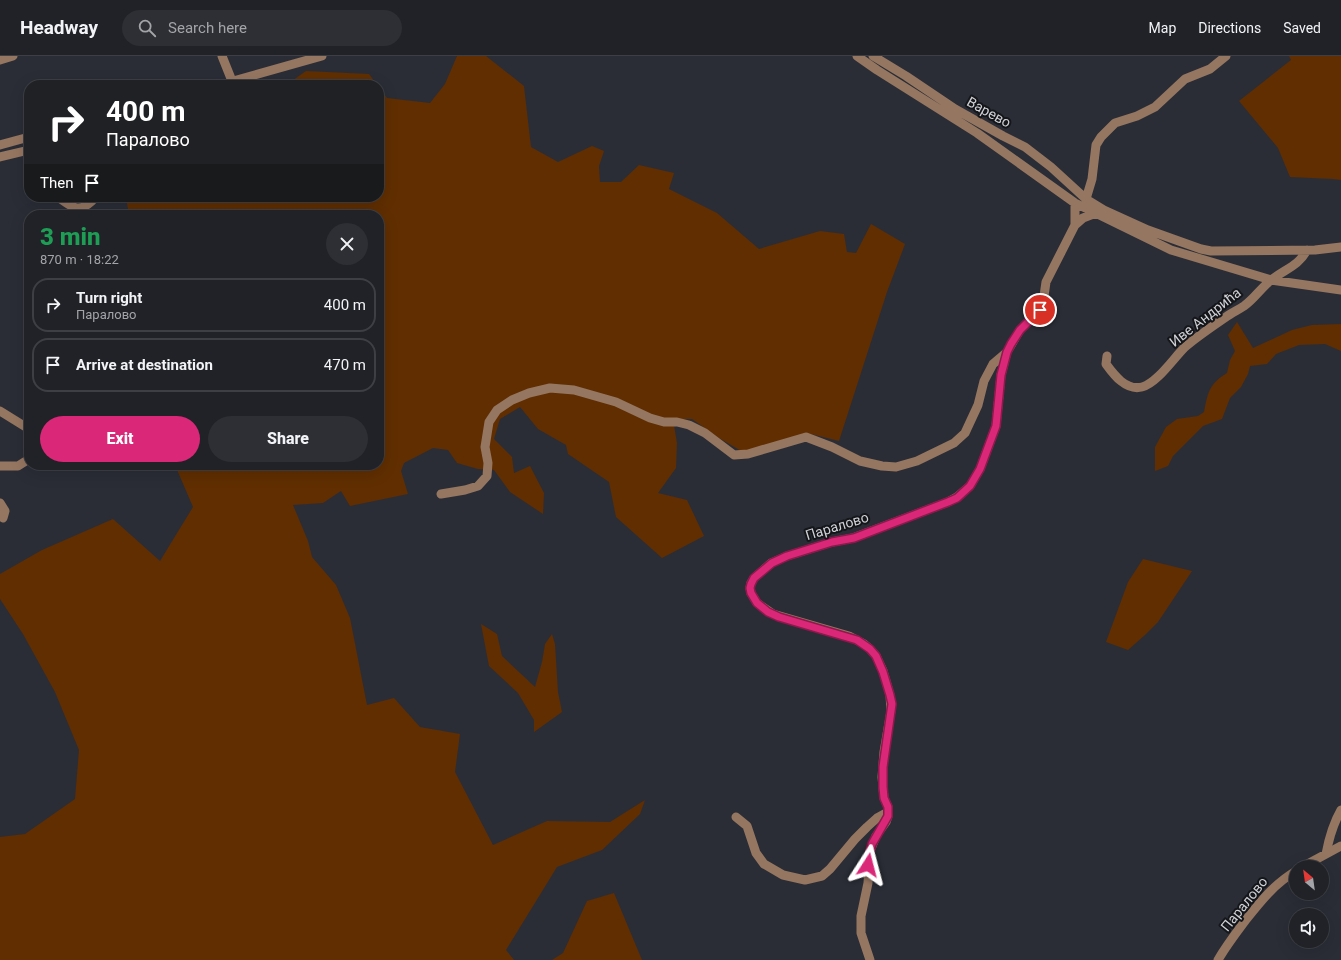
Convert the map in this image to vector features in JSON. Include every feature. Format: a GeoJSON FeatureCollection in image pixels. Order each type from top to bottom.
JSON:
{"type":"FeatureCollection","features":[{"type":"Feature","properties":{"kind":"street"},"geometry":{"type":"LineString","coordinates":[[0,60],[13,56]]}},
{"type":"Feature","properties":{"kind":"street"},"geometry":{"type":"LineString","coordinates":[[222,56],[232,80]]}},
{"type":"Feature","properties":{"kind":"street"},"geometry":{"type":"LineString","coordinates":[[236,80],[322,56]]}},
{"type":"Feature","properties":{"kind":"street"},"geometry":{"type":"LineString","coordinates":[[857,56],[871,58],[1075,203],[1171,250],[1271,280],[1341,290]]}},
{"type":"Feature","properties":{"kind":"street"},"geometry":{"type":"LineString","coordinates":[[1226,56],[1210,70],[1185,79],[1154,107],[1138,116],[1115,123],[1100,137],[1096,146],[1092,179],[1086,199],[1104,210],[1148,230],[1201,249],[1211,251],[1307,250],[1341,247]]}},
{"type":"Feature","properties":{"kind":"street","name":"Варево"},"geometry":{"type":"LineString","coordinates":[[871,58],[906,76],[955,109],[1025,147],[1051,167],[1086,199]]}},
{"type":"Feature","properties":{"kind":"street"},"geometry":{"type":"LineString","coordinates":[[0,145],[24,138]]}},
{"type":"Feature","properties":{"kind":"street"},"geometry":{"type":"LineString","coordinates":[[0,157],[24,151]]}},
{"type":"Feature","properties":{"kind":"street"},"geometry":{"type":"LineString","coordinates":[[65,202],[77,209],[82,208],[90,202]]}},
{"type":"Feature","properties":{"kind":"street","name":"Паралово"},"geometry":{"type":"LineString","coordinates":[[888,812],[884,798],[882,772],[892,704],[886,679],[876,656],[870,649],[857,640],[779,617],[768,612],[754,598],[751,593],[751,584],[754,578],[764,568],[787,556],[832,542],[854,538],[948,502],[964,492],[975,479],[980,469],[996,426],[1001,375],[1007,352],[1020,330],[1040,310],[1043,303],[1046,282],[1075,225],[1075,203]]}},
{"type":"Feature","properties":{"kind":"street"},"geometry":{"type":"LineString","coordinates":[[1075,225],[1083,218],[1096,213]]}},
{"type":"Feature","properties":{"kind":"street","name":"Иве Андрића"},"geometry":{"type":"LineString","coordinates":[[1107,356],[1106,364],[1115,377],[1128,386],[1140,388],[1146,386],[1158,376],[1185,348],[1226,317],[1244,306],[1271,280],[1291,268],[1302,258],[1307,250]]}},
{"type":"Feature","properties":{"kind":"street"},"geometry":{"type":"LineString","coordinates":[[441,494],[478,486],[487,476],[488,463],[485,447],[489,422],[497,410],[512,400],[529,393],[550,388],[574,390],[616,402],[650,418],[664,422],[677,422],[689,425],[705,433],[734,455],[748,454],[806,437],[832,447],[860,461],[882,466],[896,467],[917,461],[954,442],[965,433],[978,405],[984,381],[993,364],[1007,352]]}},
{"type":"Feature","properties":{"kind":"street"},"geometry":{"type":"LineString","coordinates":[[0,411],[24,426]]}},
{"type":"Feature","properties":{"kind":"street"},"geometry":{"type":"LineString","coordinates":[[0,466],[18,466],[24,462]]}},
{"type":"Feature","properties":{"kind":"street"},"geometry":{"type":"LineString","coordinates":[[0,503],[5,511],[3,518]]}},
{"type":"Feature","properties":{"kind":"street"},"geometry":{"type":"LineString","coordinates":[[1326,854],[1332,829],[1341,810]]}},
{"type":"Feature","properties":{"kind":"street"},"geometry":{"type":"LineString","coordinates":[[736,817],[747,826],[756,853],[764,864],[783,875],[805,880],[822,876],[867,827],[888,812]]}},
{"type":"Feature","properties":{"kind":"street"},"geometry":{"type":"LineString","coordinates":[[870,960],[862,933],[861,916],[868,883],[870,851],[876,836],[886,822],[888,812]]}},
{"type":"Feature","properties":{"kind":"street"},"geometry":{"type":"LineString","coordinates":[[1315,860],[1341,846]]}},
{"type":"Feature","properties":{"kind":"street","name":"Паралово"},"geometry":{"type":"LineString","coordinates":[[1218,960],[1265,895],[1289,875]]}},
{"type":"Feature","properties":{"kind":"shaded area"},"geometry":{"type":"Polygon","coordinates":[[[457,56],[486,56],[524,86],[531,147],[558,162],[592,146],[604,151],[599,166],[600,182],[621,182],[639,165],[674,173],[669,189],[717,213],[759,249],[820,231],[844,234],[847,252],[856,253],[871,224],[905,244],[887,292],[839,441],[807,433],[748,455],[719,438],[692,419],[673,419],[677,443],[676,468],[658,493],[687,500],[704,536],[662,558],[616,517],[609,482],[568,454],[566,445],[538,429],[520,407],[500,419],[494,439],[512,457],[514,473],[530,466],[544,493],[543,514],[510,492],[494,470],[478,469],[457,463],[448,450],[433,448],[404,463],[401,471],[408,494],[350,506],[341,491],[323,503],[293,505],[308,541],[312,557],[336,585],[350,618],[367,705],[394,698],[420,727],[460,734],[455,772],[493,845],[547,821],[610,822],[645,800],[640,814],[602,850],[557,867],[506,950],[514,960],[0,960],[0,837],[25,834],[75,799],[79,750],[55,692],[23,634],[0,599],[0,574],[42,550],[113,519],[160,561],[193,507],[177,470],[384,470],[384,210],[128,210],[127,202],[384,202],[384,94],[387,98],[430,103],[445,84],[457,56]]]}},
{"type":"Feature","properties":{"kind":"shaded area"},"geometry":{"type":"Polygon","coordinates":[[[1289,56],[1341,56],[1341,180],[1290,177],[1278,148],[1239,101],[1291,60],[1289,56]]]}},
{"type":"Feature","properties":{"kind":"shaded area"},"geometry":{"type":"Polygon","coordinates":[[[306,71],[369,74],[373,80],[293,80],[306,71]]]}},
{"type":"Feature","properties":{"kind":"shaded area"},"geometry":{"type":"Polygon","coordinates":[[[1237,322],[1253,348],[1292,330],[1312,325],[1341,324],[1341,351],[1325,344],[1299,345],[1276,354],[1267,364],[1250,366],[1248,374],[1241,387],[1230,398],[1222,419],[1203,426],[1173,456],[1168,466],[1155,471],[1155,447],[1166,427],[1177,419],[1198,416],[1204,412],[1210,389],[1216,381],[1227,373],[1230,360],[1235,351],[1228,335],[1237,322]]]}},
{"type":"Feature","properties":{"kind":"shaded area"},"geometry":{"type":"Polygon","coordinates":[[[1143,559],[1192,571],[1158,622],[1128,650],[1106,642],[1128,582],[1143,559]]]}},
{"type":"Feature","properties":{"kind":"shaded area"},"geometry":{"type":"Polygon","coordinates":[[[481,624],[497,634],[502,656],[535,687],[545,644],[552,634],[555,644],[558,692],[562,712],[534,732],[534,720],[518,693],[489,666],[481,624]]]}},
{"type":"Feature","properties":{"kind":"shaded area"},"geometry":{"type":"Polygon","coordinates":[[[614,893],[642,960],[552,960],[563,953],[587,901],[614,893]]]}},
{"type":"Feature","properties":{"kind":"route"},"geometry":{"type":"LineString","coordinates":[[868,865],[872,844],[886,822],[888,816],[888,807],[884,798],[882,777],[884,752],[892,704],[880,664],[870,649],[849,636],[779,617],[768,612],[757,603],[751,593],[751,584],[754,578],[764,568],[779,559],[832,542],[854,538],[948,502],[957,498],[964,492],[975,479],[980,469],[996,426],[1001,375],[1007,352],[1020,330],[1040,310]]}}]}
